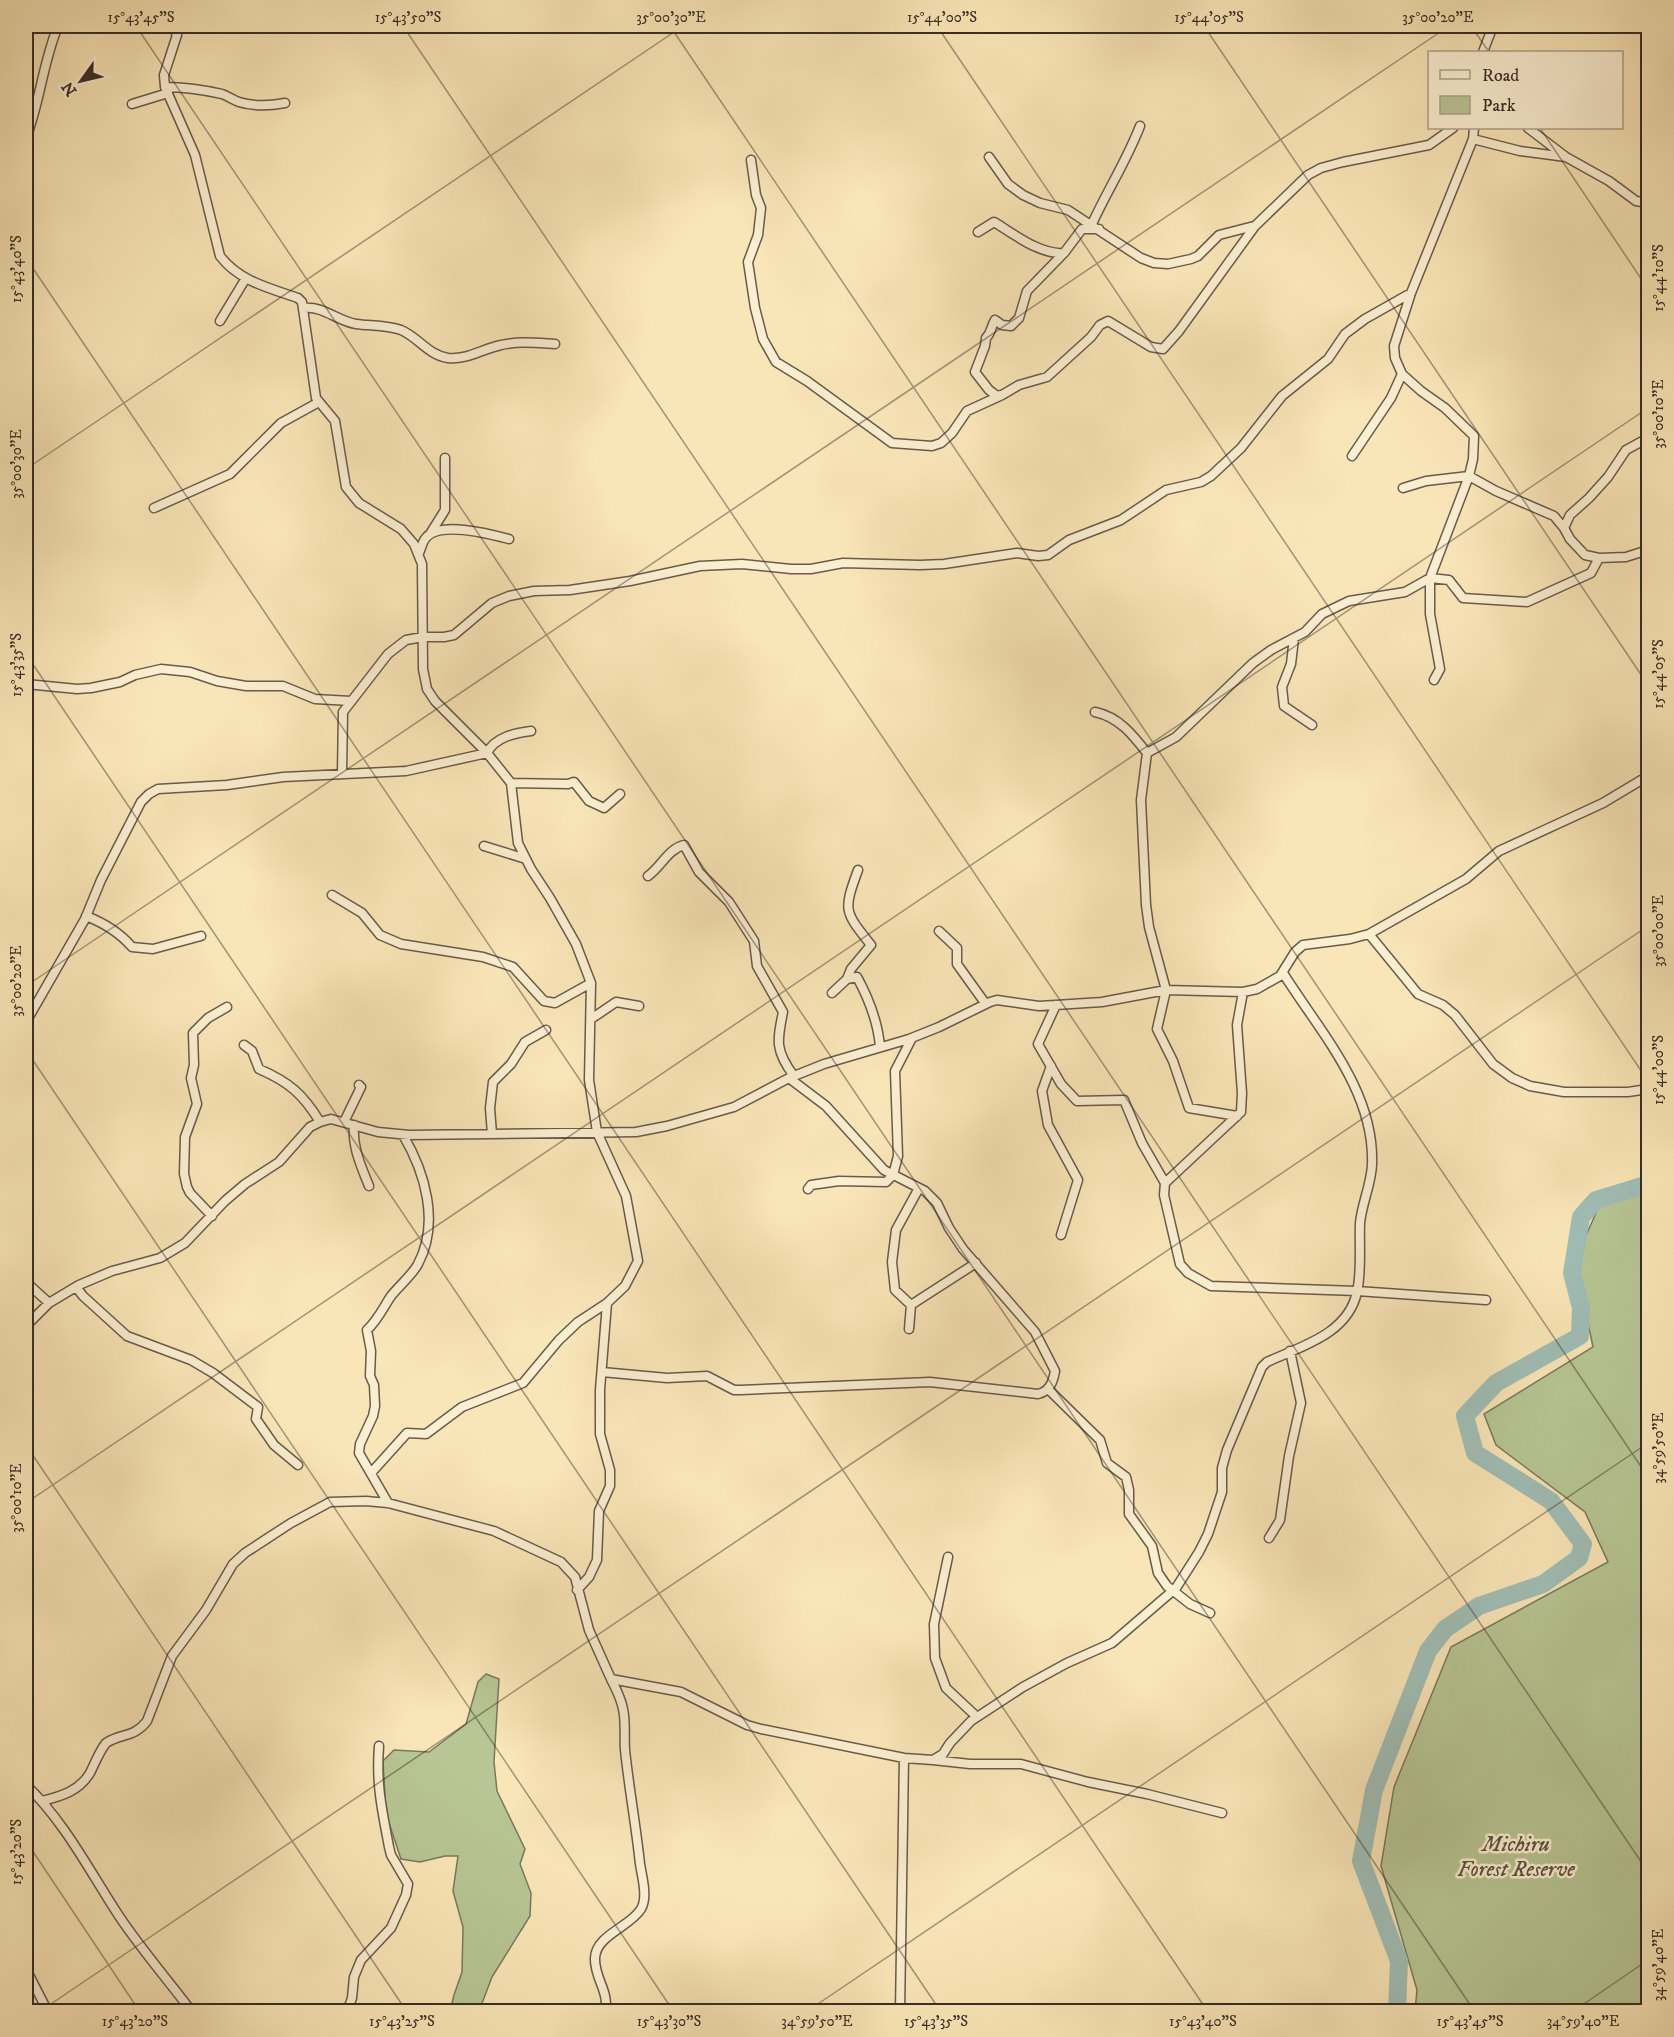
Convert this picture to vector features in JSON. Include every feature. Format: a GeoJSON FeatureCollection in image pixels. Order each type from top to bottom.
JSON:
{"type":"FeatureCollection","features":[{"type":"Feature","properties":{"kind":"street"},"geometry":{"type":"LineString","coordinates":[[26,138],[33,119],[50,47],[58,26]]}},
{"type":"Feature","properties":{"kind":"street"},"geometry":{"type":"LineString","coordinates":[[172,26],[177,35],[164,75],[167,90],[195,155],[220,256],[228,266],[246,279],[298,298],[304,308],[314,387],[319,402],[335,421],[346,487],[359,503],[400,529],[419,553],[422,564],[423,669],[427,689],[487,753],[511,783],[518,843],[576,944],[591,983],[589,1080],[597,1132],[626,1196],[638,1261],[625,1286],[607,1303],[578,1322],[559,1340],[523,1383],[462,1407],[426,1434],[407,1433],[371,1473]]}},
{"type":"Feature","properties":{"kind":"street"},"geometry":{"type":"LineString","coordinates":[[1483,51],[1492,26]]}},
{"type":"Feature","properties":{"kind":"street"},"geometry":{"type":"LineString","coordinates":[[132,104],[177,87],[225,95],[251,105],[266,106],[285,103]]}},
{"type":"Feature","properties":{"kind":"street"},"geometry":{"type":"LineString","coordinates":[[1095,227],[1104,197],[1131,149],[1140,126]]}},
{"type":"Feature","properties":{"kind":"street"},"geometry":{"type":"LineString","coordinates":[[751,160],[756,195],[761,208],[758,235],[748,262],[755,309],[763,339],[776,362],[807,381],[892,443],[932,446],[941,443],[952,433],[967,411],[1019,385],[1047,377],[1091,337],[1100,325],[1108,321],[1151,347],[1163,349],[1179,331],[1254,226],[1296,184],[1322,168],[1429,145],[1452,129]]}},
{"type":"Feature","properties":{"kind":"street"},"geometry":{"type":"LineString","coordinates":[[1434,680],[1440,669],[1430,614],[1431,578],[1469,476],[1474,436],[1445,408],[1402,374],[1395,358],[1394,346],[1411,292],[1473,139],[1474,129]]}},
{"type":"Feature","properties":{"kind":"street"},"geometry":{"type":"LineString","coordinates":[[1529,129],[1566,157],[1609,181],[1636,201],[1648,203]]}},
{"type":"Feature","properties":{"kind":"street"},"geometry":{"type":"LineString","coordinates":[[1473,139],[1520,151],[1566,157]]}},
{"type":"Feature","properties":{"kind":"street"},"geometry":{"type":"LineString","coordinates":[[989,157],[1008,184],[1023,195],[1040,203],[1068,210],[1141,258],[1154,263],[1168,264],[1191,259],[1198,256],[1220,235],[1254,226]]}},
{"type":"Feature","properties":{"kind":"street"},"geometry":{"type":"LineString","coordinates":[[978,232],[994,222],[1054,254],[1064,253]]}},
{"type":"Feature","properties":{"kind":"street"},"geometry":{"type":"LineString","coordinates":[[1002,395],[997,396],[989,390],[975,372],[992,324],[995,320],[1002,326],[1011,326],[1019,318],[1027,291],[1064,253],[1082,229],[1095,227]]}},
{"type":"Feature","properties":{"kind":"street"},"geometry":{"type":"LineString","coordinates":[[220,321],[246,279]]}},
{"type":"Feature","properties":{"kind":"street"},"geometry":{"type":"LineString","coordinates":[[342,774],[343,712],[388,654],[406,640],[454,635],[492,603],[509,596],[534,591],[600,586],[700,566],[742,564],[811,569],[843,563],[920,566],[1017,553],[1047,555],[1069,540],[1121,520],[1166,490],[1201,482],[1211,476],[1241,448],[1282,396],[1328,359],[1345,334],[1365,319],[1411,292]]}},
{"type":"Feature","properties":{"kind":"street"},"geometry":{"type":"LineString","coordinates":[[304,308],[316,307],[356,324],[402,331],[435,354],[447,358],[465,358],[500,345],[517,342],[555,344]]}},
{"type":"Feature","properties":{"kind":"street"},"geometry":{"type":"LineString","coordinates":[[1352,456],[1391,398],[1402,374]]}},
{"type":"Feature","properties":{"kind":"street"},"geometry":{"type":"LineString","coordinates":[[986,403],[990,396],[989,390]]}},
{"type":"Feature","properties":{"kind":"street"},"geometry":{"type":"LineString","coordinates":[[154,508],[230,474],[281,423],[319,402]]}},
{"type":"Feature","properties":{"kind":"street"},"geometry":{"type":"LineString","coordinates":[[1564,528],[1570,515],[1608,477],[1626,450],[1648,438]]}},
{"type":"Feature","properties":{"kind":"street"},"geometry":{"type":"LineString","coordinates":[[419,553],[425,539],[445,510],[445,458]]}},
{"type":"Feature","properties":{"kind":"street"},"geometry":{"type":"LineString","coordinates":[[1403,488],[1426,481],[1469,476],[1496,491],[1554,516],[1580,552],[1599,558],[1626,557],[1648,550]]}},
{"type":"Feature","properties":{"kind":"street"},"geometry":{"type":"LineString","coordinates":[[430,534],[444,530],[477,531],[508,539]]}},
{"type":"Feature","properties":{"kind":"street"},"geometry":{"type":"LineString","coordinates":[[1147,753],[1176,736],[1253,663],[1271,650],[1305,632],[1322,614],[1349,601],[1405,591],[1431,578],[1449,579],[1463,598],[1527,602],[1591,573],[1599,558]]}},
{"type":"Feature","properties":{"kind":"street"},"geometry":{"type":"LineString","coordinates":[[1294,638],[1291,664],[1282,687],[1284,706],[1312,724]]}},
{"type":"Feature","properties":{"kind":"street"},"geometry":{"type":"LineString","coordinates":[[26,684],[77,689],[91,688],[120,682],[135,675],[161,669],[190,672],[218,681],[246,686],[283,686],[315,699],[351,701]]}},
{"type":"Feature","properties":{"kind":"street"},"geometry":{"type":"LineString","coordinates":[[1095,712],[1102,713],[1124,726],[1147,753],[1141,800],[1146,905],[1149,927],[1167,990],[1157,1029],[1173,1061],[1189,1108],[1237,1116]]}},
{"type":"Feature","properties":{"kind":"street"},"geometry":{"type":"LineString","coordinates":[[487,753],[491,744],[531,731]]}},
{"type":"Feature","properties":{"kind":"street"},"geometry":{"type":"LineString","coordinates":[[26,1022],[86,916],[123,833],[148,794],[158,789],[227,785],[283,777],[406,771],[487,753]]}},
{"type":"Feature","properties":{"kind":"street"},"geometry":{"type":"LineString","coordinates":[[26,1326],[49,1303],[76,1287],[112,1270],[168,1254],[185,1243],[225,1201],[245,1184],[279,1162],[310,1127],[320,1122],[331,1119],[378,1132],[403,1135],[636,1132],[734,1107],[792,1077],[824,1064],[939,1028],[985,1003],[997,1000],[1039,1006],[1102,1002],[1167,990],[1243,992],[1267,985],[1283,973],[1295,952],[1303,945],[1350,939],[1369,934],[1466,879],[1499,851],[1603,803],[1648,776]]}},
{"type":"Feature","properties":{"kind":"street"},"geometry":{"type":"LineString","coordinates":[[511,783],[568,784],[574,782],[589,801],[604,808],[620,794]]}},
{"type":"Feature","properties":{"kind":"street"},"geometry":{"type":"LineString","coordinates":[[602,1372],[667,1378],[707,1377],[734,1390],[930,1382],[1038,1394],[1052,1384],[1055,1371],[1035,1332],[949,1228],[937,1203],[925,1191],[893,1175],[876,1163],[826,1107],[792,1077],[778,1049],[777,1040],[783,1012],[758,966],[754,941],[729,902],[699,872],[684,845],[676,847],[648,876]]}},
{"type":"Feature","properties":{"kind":"street"},"geometry":{"type":"LineString","coordinates":[[484,846],[526,859]]}},
{"type":"Feature","properties":{"kind":"street"},"geometry":{"type":"LineString","coordinates":[[832,993],[847,979],[851,969],[872,945],[855,924],[847,909],[850,891],[858,870]]}},
{"type":"Feature","properties":{"kind":"street"},"geometry":{"type":"LineString","coordinates":[[332,895],[362,913],[380,935],[401,944],[483,957],[513,968],[544,1001],[555,1003],[591,983]]}},
{"type":"Feature","properties":{"kind":"street"},"geometry":{"type":"LineString","coordinates":[[86,916],[114,930],[132,947],[153,949],[201,936]]}},
{"type":"Feature","properties":{"kind":"street"},"geometry":{"type":"LineString","coordinates":[[939,931],[957,948],[957,964],[985,1003]]}},
{"type":"Feature","properties":{"kind":"street"},"geometry":{"type":"LineString","coordinates":[[1369,934],[1418,994],[1443,1005],[1455,1015],[1493,1064],[1512,1078],[1530,1086],[1564,1092],[1628,1092],[1648,1089]]}},
{"type":"Feature","properties":{"kind":"street"},"geometry":{"type":"LineString","coordinates":[[933,1760],[943,1754],[950,1743],[977,1717],[1023,1687],[1067,1663],[1112,1643],[1173,1590],[1199,1552],[1208,1533],[1222,1492],[1222,1468],[1227,1450],[1262,1367],[1267,1362],[1322,1337],[1337,1327],[1350,1312],[1358,1291],[1360,1220],[1370,1183],[1372,1162],[1368,1120],[1360,1098],[1338,1056],[1283,973]]}},
{"type":"Feature","properties":{"kind":"street"},"geometry":{"type":"LineString","coordinates":[[847,979],[857,977],[868,997],[871,1012],[879,1030],[880,1047]]}},
{"type":"Feature","properties":{"kind":"street"},"geometry":{"type":"LineString","coordinates":[[1165,1183],[1240,1112],[1242,1093],[1237,1025],[1243,992]]}},
{"type":"Feature","properties":{"kind":"street"},"geometry":{"type":"LineString","coordinates":[[591,1018],[616,1002],[639,1006]]}},
{"type":"Feature","properties":{"kind":"street"},"geometry":{"type":"LineString","coordinates":[[1056,1005],[1038,1044],[1061,1084],[1077,1101],[1124,1100],[1142,1143],[1165,1183],[1164,1195],[1180,1264],[1196,1279],[1212,1286],[1358,1291],[1486,1300]]}},
{"type":"Feature","properties":{"kind":"street"},"geometry":{"type":"LineString","coordinates":[[212,1216],[197,1202],[187,1187],[184,1174],[185,1137],[197,1104],[192,1078],[193,1034],[208,1018],[227,1007]]}},
{"type":"Feature","properties":{"kind":"street"},"geometry":{"type":"LineString","coordinates":[[492,1134],[490,1108],[493,1082],[511,1064],[525,1042],[546,1030]]}},
{"type":"Feature","properties":{"kind":"street"},"geometry":{"type":"LineString","coordinates":[[808,1189],[811,1185],[839,1181],[886,1182],[893,1175],[898,1156],[895,1071],[912,1038]]}},
{"type":"Feature","properties":{"kind":"street"},"geometry":{"type":"LineString","coordinates":[[244,1045],[252,1051],[259,1069],[293,1086],[308,1102],[320,1122]]}},
{"type":"Feature","properties":{"kind":"street"},"geometry":{"type":"LineString","coordinates":[[1051,1066],[1041,1091],[1048,1125],[1078,1180],[1061,1235]]}},
{"type":"Feature","properties":{"kind":"street"},"geometry":{"type":"LineString","coordinates":[[344,1122],[361,1087],[359,1085]]}},
{"type":"Feature","properties":{"kind":"street"},"geometry":{"type":"LineString","coordinates":[[354,1125],[353,1137],[357,1154],[369,1186]]}},
{"type":"Feature","properties":{"kind":"street"},"geometry":{"type":"LineString","coordinates":[[388,1503],[359,1453],[360,1444],[373,1416],[375,1406],[374,1385],[370,1376],[371,1351],[368,1330],[378,1321],[379,1313],[390,1297],[417,1266],[426,1243],[427,1196],[415,1156],[403,1135]]}},
{"type":"Feature","properties":{"kind":"street"},"geometry":{"type":"LineString","coordinates":[[911,1305],[895,1290],[892,1262],[896,1230],[919,1188]]}},
{"type":"Feature","properties":{"kind":"street"},"geometry":{"type":"LineString","coordinates":[[911,1305],[976,1263]]}},
{"type":"Feature","properties":{"kind":"street"},"geometry":{"type":"LineString","coordinates":[[26,1282],[49,1303]]}},
{"type":"Feature","properties":{"kind":"street"},"geometry":{"type":"LineString","coordinates":[[76,1287],[128,1336],[156,1349],[190,1360],[243,1394],[258,1407],[256,1419],[274,1444],[298,1465]]}},
{"type":"Feature","properties":{"kind":"street"},"geometry":{"type":"LineString","coordinates":[[578,1590],[589,1578],[597,1560],[599,1511],[610,1486],[610,1470],[600,1434],[607,1303]]}},
{"type":"Feature","properties":{"kind":"street"},"geometry":{"type":"LineString","coordinates":[[909,1329],[911,1305]]}},
{"type":"Feature","properties":{"kind":"street"},"geometry":{"type":"LineString","coordinates":[[1269,1538],[1280,1520],[1289,1456],[1301,1403],[1290,1351]]}},
{"type":"Feature","properties":{"kind":"street"},"geometry":{"type":"LineString","coordinates":[[1048,1389],[1100,1440],[1107,1463],[1126,1478],[1129,1490],[1129,1514],[1152,1546],[1158,1573],[1167,1586],[1190,1604],[1210,1613]]}},
{"type":"Feature","properties":{"kind":"street"},"geometry":{"type":"LineString","coordinates":[[42,1801],[64,1796],[74,1790],[84,1782],[106,1743],[134,1734],[141,1729],[147,1721],[172,1656],[206,1610],[239,1558],[327,1502],[388,1503],[494,1531],[561,1562],[574,1577],[589,1630],[620,1696],[624,1712],[631,1807],[639,1844],[644,1894],[641,1909],[598,1947],[595,1958],[597,1970],[607,1997],[604,2012]]}},
{"type":"Feature","properties":{"kind":"street"},"geometry":{"type":"LineString","coordinates":[[948,1557],[934,1624],[935,1658],[946,1688],[977,1717]]}},
{"type":"Feature","properties":{"kind":"street"},"geometry":{"type":"LineString","coordinates":[[611,1679],[681,1692],[747,1725],[904,1758],[970,1764],[1021,1764],[1222,1813]]}},
{"type":"Feature","properties":{"kind":"street"},"geometry":{"type":"LineString","coordinates":[[347,2012],[352,1998],[354,1977],[361,1960],[391,1928],[407,1889],[405,1879],[390,1855],[378,1794],[379,1746]]}},
{"type":"Feature","properties":{"kind":"street"},"geometry":{"type":"LineString","coordinates":[[899,2011],[904,1758]]}},
{"type":"Feature","properties":{"kind":"street"},"geometry":{"type":"LineString","coordinates":[[26,1785],[42,1801],[120,1918],[192,2012]]}},
{"type":"Feature","properties":{"kind":"street"},"geometry":{"type":"LineString","coordinates":[[26,1969],[48,2012]]}},
{"type":"Feature","properties":{"kind":"green space","name":"Michiru Forest Reserve"},"geometry":{"type":"Polygon","coordinates":[[[1648,1190],[1648,2011],[1415,2011],[1417,1990],[1381,1866],[1394,1787],[1451,1647],[1608,1562],[1585,1512],[1496,1445],[1484,1414],[1593,1347],[1575,1260],[1600,1204],[1648,1190]]]}},
{"type":"Feature","properties":{"kind":"green space"},"geometry":{"type":"Polygon","coordinates":[[[486,1674],[499,1679],[494,1762],[497,1791],[525,1849],[520,1864],[531,1893],[530,1916],[492,1977],[479,2011],[450,2011],[462,1972],[463,1927],[453,1891],[458,1856],[445,1856],[420,1862],[401,1859],[386,1814],[383,1761],[394,1750],[429,1752],[466,1724],[478,1682],[486,1674]]]}},
{"type":"Feature","properties":{"kind":"waterway"},"geometry":{"type":"LineString","coordinates":[[1397,2012],[1399,1961],[1361,1861],[1374,1790],[1428,1651],[1445,1629],[1479,1606],[1543,1584],[1579,1558],[1583,1544],[1551,1501],[1475,1453],[1465,1416],[1496,1383],[1580,1336],[1581,1308],[1572,1273],[1581,1217],[1596,1200],[1648,1184]]}}]}
